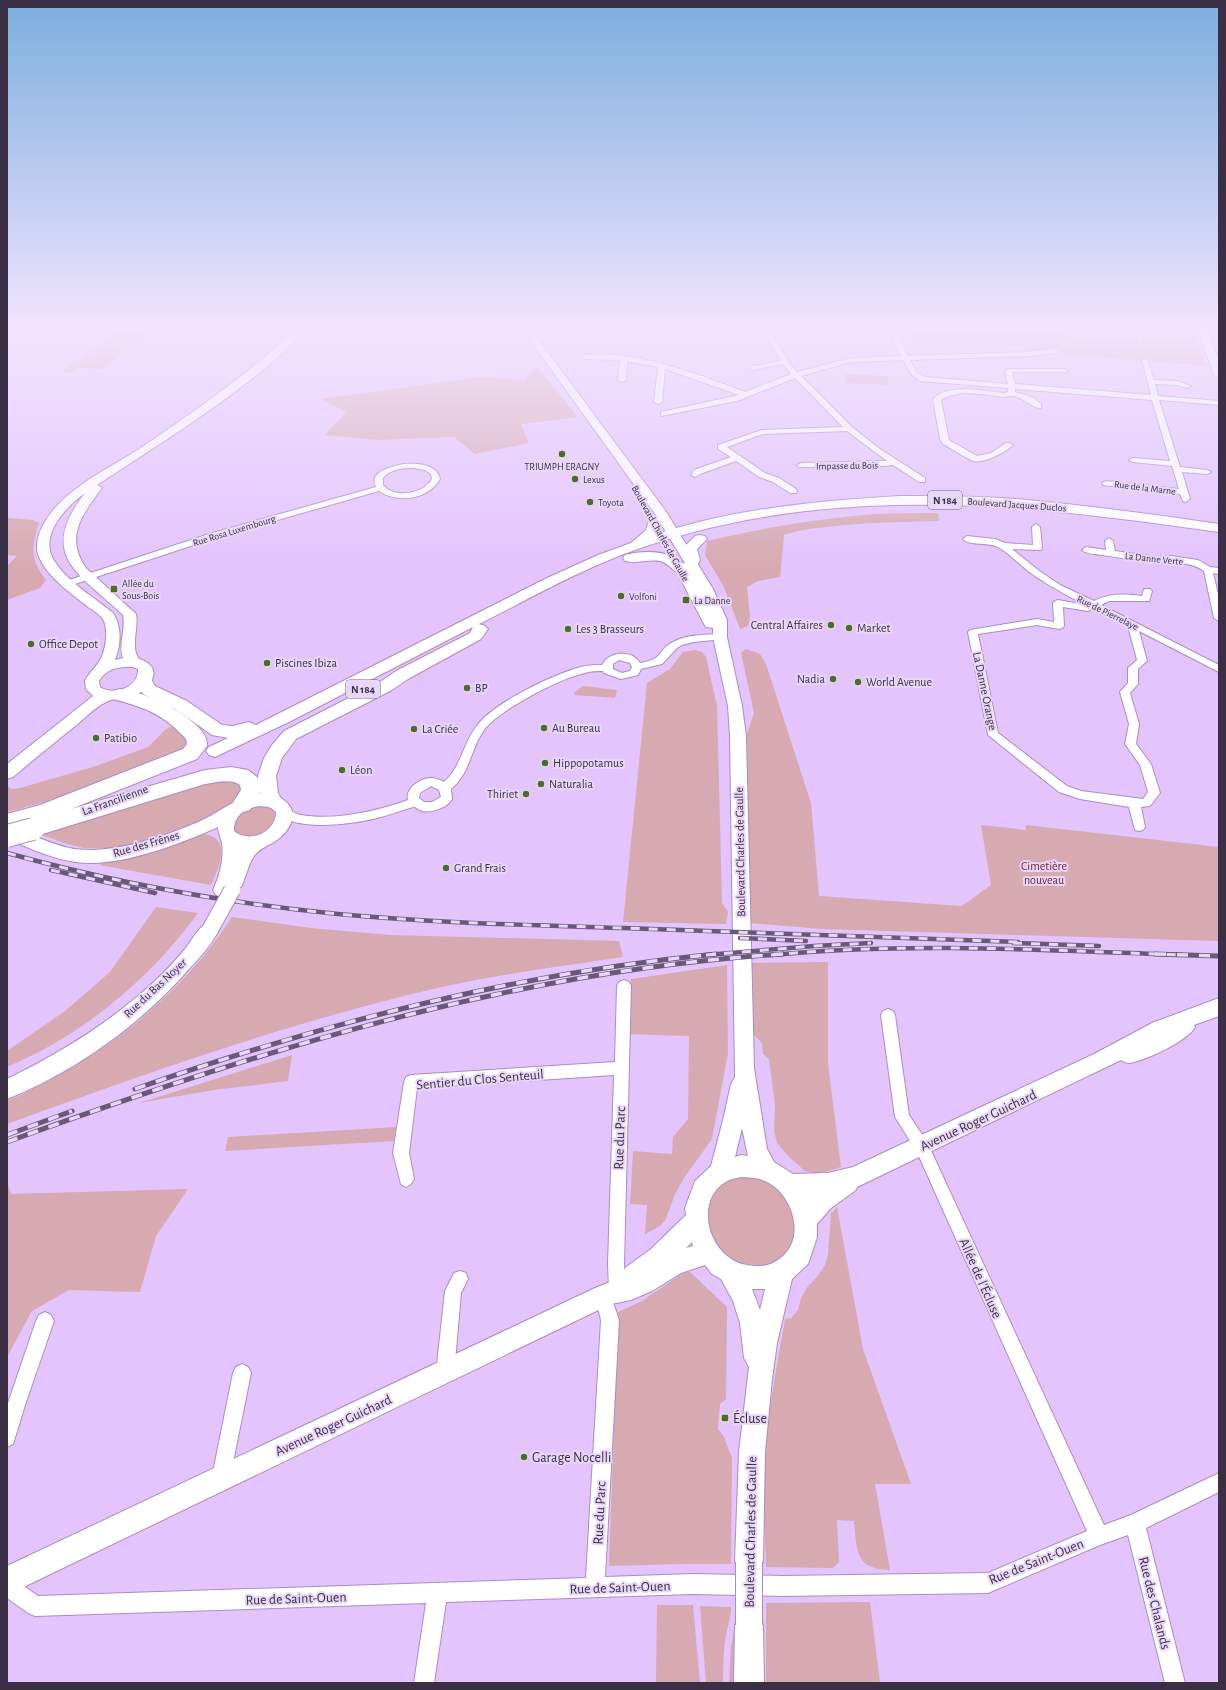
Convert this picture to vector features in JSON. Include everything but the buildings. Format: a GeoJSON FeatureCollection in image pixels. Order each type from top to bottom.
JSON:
{"type":"FeatureCollection","features":[{"type":"Feature","properties":{"kind":"highway"},"geometry":{"type":"LineString","coordinates":[[19,825],[190,754],[197,746],[198,740],[175,716],[137,699],[114,695]]}},
{"type":"Feature","properties":{"kind":"highway","name":"La Francilienne"},"geometry":{"type":"LineString","coordinates":[[19,825],[141,791],[217,755]]}},
{"type":"Feature","properties":{"kind":"highway"},"geometry":{"type":"LineString","coordinates":[[19,825],[195,780],[225,774],[241,776],[248,779],[252,784],[250,794],[238,808]]}},
{"type":"Feature","properties":{"kind":"main road","name":"Boulevard Jacques Duclos"},"geometry":{"type":"LineString","coordinates":[[696,534],[733,519],[789,509],[837,503],[900,500],[953,500],[1072,508],[1219,528]]}},
{"type":"Feature","properties":{"kind":"main road","name":"Boulevard Jacques Duclos"},"geometry":{"type":"LineString","coordinates":[[669,533],[696,534],[824,515],[910,508],[1032,513],[1219,535]]}},
{"type":"Feature","properties":{"kind":"main road"},"geometry":{"type":"LineString","coordinates":[[631,553],[652,532],[692,533],[717,527],[733,519]]}},
{"type":"Feature","properties":{"kind":"main road"},"geometry":{"type":"LineString","coordinates":[[669,533],[676,526],[696,534],[690,548],[693,560],[688,569]]}},
{"type":"Feature","properties":{"kind":"main road","name":"N 184"},"geometry":{"type":"LineString","coordinates":[[217,755],[309,717],[669,533]]}},
{"type":"Feature","properties":{"kind":"main road","name":"N 184"},"geometry":{"type":"LineString","coordinates":[[217,755],[279,720],[543,584],[601,558],[631,553],[665,557],[688,569]]}},
{"type":"Feature","properties":{"kind":"main road"},"geometry":{"type":"LineString","coordinates":[[279,807],[270,797],[267,788],[268,772],[279,745],[290,735],[386,686],[402,675],[476,636],[480,629]]}},
{"type":"Feature","properties":{"kind":"main road"},"geometry":{"type":"LineString","coordinates":[[144,681],[150,690],[181,706],[218,731],[233,732],[263,722],[279,720]]}},
{"type":"Feature","properties":{"kind":"street"},"geometry":{"type":"LineString","coordinates":[[102,670],[110,654],[113,633],[111,621],[106,614],[51,566],[44,556],[46,533],[56,514],[80,493],[205,409]]}},
{"type":"Feature","properties":{"kind":"street","name":"Boulevard Charles de Gaulle"},"geometry":{"type":"LineString","coordinates":[[584,409],[614,450],[669,533],[688,569],[712,626],[720,637],[735,706],[738,736],[744,1068],[755,1142],[757,1151],[766,1169]]}},
{"type":"Feature","properties":{"kind":"street"},"geometry":{"type":"LineString","coordinates":[[664,414],[687,409]]}},
{"type":"Feature","properties":{"kind":"street"},"geometry":{"type":"LineString","coordinates":[[829,409],[868,445],[922,480]]}},
{"type":"Feature","properties":{"kind":"street"},"geometry":{"type":"LineString","coordinates":[[939,409],[944,439],[946,442],[976,458],[990,455],[1002,450],[1008,445]]}},
{"type":"Feature","properties":{"kind":"street","name":"Rue de la Marne"},"geometry":{"type":"LineString","coordinates":[[1106,483],[1185,496],[1158,409]]}},
{"type":"Feature","properties":{"kind":"street"},"geometry":{"type":"LineString","coordinates":[[793,491],[776,480],[762,476],[721,447],[762,432],[849,429]]}},
{"type":"Feature","properties":{"kind":"street"},"geometry":{"type":"LineString","coordinates":[[695,475],[697,472],[736,458]]}},
{"type":"Feature","properties":{"kind":"street","name":"Rue de la Marne"},"geometry":{"type":"LineString","coordinates":[[1133,460],[1207,472]]}},
{"type":"Feature","properties":{"kind":"street","name":"Impasse du Bois"},"geometry":{"type":"LineString","coordinates":[[801,465],[885,464],[894,462]]}},
{"type":"Feature","properties":{"kind":"street"},"geometry":{"type":"LineString","coordinates":[[414,466],[426,468],[432,471],[436,476],[436,481],[433,486],[418,494],[397,495],[386,492],[381,488],[378,484],[379,479],[390,470],[399,467],[414,466]]}},
{"type":"Feature","properties":{"kind":"street"},"geometry":{"type":"LineString","coordinates":[[114,471],[90,494],[77,514],[72,527],[71,549],[76,564],[88,577],[129,614],[132,623],[128,652],[130,659],[135,663]]}},
{"type":"Feature","properties":{"kind":"street","name":"Rue Rosa Luxembourg"},"geometry":{"type":"LineString","coordinates":[[69,583],[212,536],[381,488]]}},
{"type":"Feature","properties":{"kind":"street"},"geometry":{"type":"LineString","coordinates":[[56,514],[77,514]]}},
{"type":"Feature","properties":{"kind":"street","name":"Rue de Pierrelaye"},"geometry":{"type":"LineString","coordinates":[[1003,546],[1038,548],[1036,527]]}},
{"type":"Feature","properties":{"kind":"street","name":"Rue de Pierrelaye"},"geometry":{"type":"LineString","coordinates":[[967,539],[995,542],[1003,546],[1034,572],[1057,587],[1219,669]]}},
{"type":"Feature","properties":{"kind":"street","name":"La Danne Verte"},"geometry":{"type":"LineString","coordinates":[[1109,541],[1111,554]]}},
{"type":"Feature","properties":{"kind":"street","name":"La Danne Verte"},"geometry":{"type":"LineString","coordinates":[[1086,550],[1157,560],[1171,559],[1198,563],[1208,570],[1219,571]]}},
{"type":"Feature","properties":{"kind":"street"},"geometry":{"type":"LineString","coordinates":[[1208,570],[1219,618]]}},
{"type":"Feature","properties":{"kind":"street"},"geometry":{"type":"LineString","coordinates":[[1093,605],[1107,598],[1120,597],[1146,599],[1147,591]]}},
{"type":"Feature","properties":{"kind":"street","name":"La Danne Orange"},"geometry":{"type":"LineString","coordinates":[[1093,605],[1088,608],[1058,603],[1059,626],[1037,622],[973,632],[993,735],[1063,789],[1080,795],[1134,803]]}},
{"type":"Feature","properties":{"kind":"street"},"geometry":{"type":"LineString","coordinates":[[1132,624],[1142,661],[1133,668],[1133,684],[1125,692],[1134,724],[1130,744],[1145,764],[1154,793],[1146,802],[1134,803],[1139,826]]}},
{"type":"Feature","properties":{"kind":"street"},"geometry":{"type":"LineString","coordinates":[[637,667],[656,663],[662,660],[668,651],[678,643],[698,638],[720,637]]}},
{"type":"Feature","properties":{"kind":"street"},"geometry":{"type":"LineString","coordinates":[[621,656],[634,661],[637,667],[634,673],[625,676],[612,674],[607,668],[608,662],[611,659],[621,656]]}},
{"type":"Feature","properties":{"kind":"street"},"geometry":{"type":"LineString","coordinates":[[7,773],[75,717],[100,699],[134,690],[144,681],[146,675],[145,670],[141,665],[135,663],[117,663],[102,670],[93,677],[88,695],[75,717]]}},
{"type":"Feature","properties":{"kind":"street"},"geometry":{"type":"LineString","coordinates":[[444,787],[454,781],[460,773],[480,728],[491,718],[543,686],[562,677],[581,670],[607,668]]}},
{"type":"Feature","properties":{"kind":"street"},"geometry":{"type":"LineString","coordinates":[[91,686],[96,692],[114,695]]}},
{"type":"Feature","properties":{"kind":"street"},"geometry":{"type":"LineString","coordinates":[[431,782],[436,783],[444,787],[447,791],[446,799],[438,805],[432,807],[422,807],[414,802],[414,792],[420,785],[431,782]]}},
{"type":"Feature","properties":{"kind":"street"},"geometry":{"type":"LineString","coordinates":[[304,820],[280,829],[269,838],[257,843],[240,843],[228,836],[226,823],[238,808],[261,800],[279,807],[295,818],[304,820],[358,819],[381,814],[414,802]]}},
{"type":"Feature","properties":{"kind":"street"},"geometry":{"type":"LineString","coordinates":[[279,807],[285,819],[280,829]]}},
{"type":"Feature","properties":{"kind":"street","name":"Rue des Frênes"},"geometry":{"type":"LineString","coordinates":[[19,825],[64,853],[90,857],[121,853],[193,831],[238,808]]}},
{"type":"Feature","properties":{"kind":"street","name":"Rue des Frênes"},"geometry":{"type":"LineString","coordinates":[[193,831],[216,829],[228,836]]}},
{"type":"Feature","properties":{"kind":"street","name":"Rue du Bas Noyer"},"geometry":{"type":"LineString","coordinates":[[227,890],[232,862],[228,836]]}},
{"type":"Feature","properties":{"kind":"street","name":"Rue du Bas Noyer"},"geometry":{"type":"LineString","coordinates":[[7,1089],[67,1058],[100,1036],[131,1013],[163,984],[195,950],[246,855],[251,847],[257,843]]}},
{"type":"Feature","properties":{"kind":"street","name":"Rue du Bas Noyer"},"geometry":{"type":"LineString","coordinates":[[7,1078],[62,1049],[121,1009],[169,966],[206,927]]}},
{"type":"Feature","properties":{"kind":"street","name":"Rue du Parc"},"geometry":{"type":"LineString","coordinates":[[595,1588],[610,1320],[610,1293],[616,1264],[624,986]]}},
{"type":"Feature","properties":{"kind":"street","name":"Avenue Roger Guichard"},"geometry":{"type":"LineString","coordinates":[[789,1185],[828,1184],[855,1177],[922,1147],[1101,1061],[1153,1046],[1213,1010]]}},
{"type":"Feature","properties":{"kind":"street","name":"Allée de l'Écluse"},"geometry":{"type":"LineString","coordinates":[[888,1014],[902,1117],[922,1147],[1099,1536]]}},
{"type":"Feature","properties":{"kind":"street","name":"Sentier du Clos Senteuil"},"geometry":{"type":"LineString","coordinates":[[406,1179],[400,1153],[411,1082],[622,1068]]}},
{"type":"Feature","properties":{"kind":"street","name":"Boulevard Charles de Gaulle"},"geometry":{"type":"LineString","coordinates":[[720,1172],[734,1120],[744,1068]]}},
{"type":"Feature","properties":{"kind":"street"},"geometry":{"type":"LineString","coordinates":[[741,1166],[752,1166],[766,1169],[779,1176],[789,1185],[801,1202],[806,1219],[805,1238],[802,1249],[796,1260],[782,1272],[757,1278],[743,1277],[723,1268],[708,1253],[700,1240],[696,1220],[696,1206],[700,1193],[710,1180],[720,1172],[741,1166]]}},
{"type":"Feature","properties":{"kind":"street","name":"Avenue Roger Guichard"},"geometry":{"type":"LineString","coordinates":[[806,1219],[824,1200],[855,1177]]}},
{"type":"Feature","properties":{"kind":"street","name":"Avenue Roger Guichard"},"geometry":{"type":"LineString","coordinates":[[610,1293],[628,1278],[650,1266],[664,1255],[696,1220]]}},
{"type":"Feature","properties":{"kind":"street","name":"Avenue Roger Guichard"},"geometry":{"type":"LineString","coordinates":[[7,1581],[221,1477],[445,1373],[610,1293],[644,1283],[675,1263],[708,1253]]}},
{"type":"Feature","properties":{"kind":"street","name":"Boulevard Charles de Gaulle"},"geometry":{"type":"LineString","coordinates":[[730,1272],[748,1306],[755,1338],[757,1382],[750,1486],[749,1683]]}},
{"type":"Feature","properties":{"kind":"street","name":"Boulevard Charles de Gaulle"},"geometry":{"type":"LineString","coordinates":[[757,1382],[771,1308],[782,1272]]}},
{"type":"Feature","properties":{"kind":"street"},"geometry":{"type":"LineString","coordinates":[[445,1373],[453,1291],[460,1279]]}},
{"type":"Feature","properties":{"kind":"street"},"geometry":{"type":"LineString","coordinates":[[7,1438],[12,1403],[46,1321]]}},
{"type":"Feature","properties":{"kind":"street"},"geometry":{"type":"LineString","coordinates":[[221,1477],[242,1373]]}},
{"type":"Feature","properties":{"kind":"street","name":"Rue de Saint-Ouen"},"geometry":{"type":"LineString","coordinates":[[7,1586],[35,1606],[436,1594],[693,1584],[783,1586],[988,1583],[1099,1536],[1135,1523],[1219,1482]]}},
{"type":"Feature","properties":{"kind":"street","name":"Rue des Chalands"},"geometry":{"type":"LineString","coordinates":[[1135,1523],[1175,1683]]}},
{"type":"Feature","properties":{"kind":"street"},"geometry":{"type":"LineString","coordinates":[[424,1683],[436,1594]]}},
{"type":"Feature","properties":{"kind":"green space"},"geometry":{"type":"Polygon","coordinates":[[[340,409],[571,409],[578,417],[521,424],[529,443],[475,454],[454,437],[378,440],[325,435],[346,412],[340,409]]]}},
{"type":"Feature","properties":{"kind":"green space"},"geometry":{"type":"Polygon","coordinates":[[[938,513],[939,521],[887,522],[848,525],[809,529],[784,535],[780,577],[758,581],[747,587],[750,617],[748,626],[740,629],[724,587],[705,555],[707,541],[770,528],[856,516],[938,513]]]}},
{"type":"Feature","properties":{"kind":"green space"},"geometry":{"type":"Polygon","coordinates":[[[7,518],[33,520],[39,523],[33,546],[37,566],[46,580],[40,588],[7,600],[7,566],[17,556],[7,555],[7,518]]]}},
{"type":"Feature","properties":{"kind":"green space","name":"Cimetière nouveau"},"geometry":{"type":"Polygon","coordinates":[[[746,649],[760,654],[766,664],[811,803],[819,896],[962,906],[991,885],[981,825],[1026,830],[1026,825],[1219,847],[1219,941],[821,929],[750,923],[746,737],[754,713],[741,653],[746,649]]]}},
{"type":"Feature","properties":{"kind":"green space"},"geometry":{"type":"Polygon","coordinates":[[[696,650],[702,652],[706,657],[717,706],[722,903],[728,912],[726,924],[623,922],[647,683],[670,669],[683,652],[696,650]]]}},
{"type":"Feature","properties":{"kind":"green space"},"geometry":{"type":"Polygon","coordinates":[[[583,686],[617,690],[615,698],[575,695],[574,693],[583,686]]]}},
{"type":"Feature","properties":{"kind":"green space"},"geometry":{"type":"Polygon","coordinates":[[[178,724],[187,736],[187,748],[77,793],[7,812],[7,785],[11,789],[20,788],[96,766],[148,747],[166,729],[178,724]]]}},
{"type":"Feature","properties":{"kind":"green space"},"geometry":{"type":"Polygon","coordinates":[[[230,778],[243,785],[240,798],[215,816],[141,842],[116,848],[84,848],[67,844],[42,835],[205,782],[230,778]]]}},
{"type":"Feature","properties":{"kind":"green space"},"geometry":{"type":"Polygon","coordinates":[[[255,805],[269,807],[276,813],[277,817],[266,833],[247,838],[235,833],[232,824],[238,813],[255,805]]]}},
{"type":"Feature","properties":{"kind":"green space"},"geometry":{"type":"Polygon","coordinates":[[[197,834],[208,835],[216,839],[220,844],[220,859],[211,885],[99,865],[148,851],[197,834]]]}},
{"type":"Feature","properties":{"kind":"green space"},"geometry":{"type":"Polygon","coordinates":[[[156,907],[198,913],[159,960],[113,1003],[62,1039],[7,1067],[7,1051],[65,1011],[110,972],[156,907]]]}},
{"type":"Feature","properties":{"kind":"green space"},"geometry":{"type":"Polygon","coordinates":[[[232,917],[311,928],[390,935],[619,941],[623,957],[532,970],[464,982],[331,1015],[114,1085],[7,1124],[7,1101],[72,1067],[133,1025],[161,1001],[187,975],[211,947],[232,917]]]}},
{"type":"Feature","properties":{"kind":"green space"},"geometry":{"type":"Polygon","coordinates":[[[828,962],[828,1063],[841,1167],[825,1172],[814,1173],[805,1171],[789,1157],[777,1143],[774,1131],[775,1105],[769,1059],[763,1054],[762,1043],[753,1034],[752,963],[828,962]]]}},
{"type":"Feature","properties":{"kind":"green space"},"geometry":{"type":"Polygon","coordinates":[[[727,965],[728,1053],[712,1139],[684,1178],[675,1194],[666,1219],[660,1226],[645,1234],[647,1205],[630,1204],[633,1151],[672,1154],[673,1137],[688,1119],[689,1036],[628,1034],[631,979],[727,965]]]}},
{"type":"Feature","properties":{"kind":"green space"},"geometry":{"type":"Polygon","coordinates":[[[292,1055],[288,1081],[214,1090],[139,1103],[292,1055]]]}},
{"type":"Feature","properties":{"kind":"green space"},"geometry":{"type":"Polygon","coordinates":[[[396,1127],[394,1141],[225,1151],[228,1137],[396,1127]]]}},
{"type":"Feature","properties":{"kind":"green space"},"geometry":{"type":"Polygon","coordinates":[[[735,1175],[766,1177],[792,1198],[800,1231],[787,1257],[761,1270],[731,1262],[709,1238],[705,1208],[711,1193],[735,1175]]]}},
{"type":"Feature","properties":{"kind":"green space"},"geometry":{"type":"Polygon","coordinates":[[[7,1181],[11,1194],[188,1189],[156,1236],[140,1292],[69,1290],[32,1311],[7,1357],[7,1181]]]}},
{"type":"Feature","properties":{"kind":"green space"},"geometry":{"type":"Polygon","coordinates":[[[837,1207],[863,1349],[911,1484],[875,1484],[890,1570],[878,1569],[864,1562],[857,1549],[854,1521],[837,1520],[839,1562],[833,1568],[766,1567],[764,1478],[766,1438],[785,1319],[791,1318],[798,1310],[801,1298],[808,1286],[817,1277],[825,1265],[828,1255],[831,1214],[837,1207]]]}},
{"type":"Feature","properties":{"kind":"green space"},"geometry":{"type":"Polygon","coordinates":[[[686,1271],[690,1272],[727,1307],[726,1399],[720,1404],[718,1429],[724,1437],[732,1458],[731,1564],[609,1566],[618,1312],[642,1301],[686,1271]]]}},
{"type":"Feature","properties":{"kind":"green space"},"geometry":{"type":"Polygon","coordinates":[[[870,1602],[880,1683],[766,1683],[766,1603],[870,1602]]]}},
{"type":"Feature","properties":{"kind":"green space"},"geometry":{"type":"Polygon","coordinates":[[[657,1605],[693,1605],[700,1683],[656,1683],[657,1605]]]}},
{"type":"Feature","properties":{"kind":"green space"},"geometry":{"type":"Polygon","coordinates":[[[700,1606],[731,1607],[724,1647],[723,1683],[706,1683],[700,1606]]]}},
{"type":"Feature","properties":{"kind":"green space"},"geometry":{"type":"Polygon","coordinates":[[[734,1631],[737,1632],[736,1683],[729,1683],[731,1646],[734,1631]]]}},
{"type":"Feature","properties":{"kind":"railway"},"geometry":{"type":"LineString","coordinates":[[7,853],[89,874],[171,891],[254,904],[338,914],[410,920],[481,923],[1018,942]]}},
{"type":"Feature","properties":{"kind":"railway"},"geometry":{"type":"LineString","coordinates":[[51,870],[155,893]]}},
{"type":"Feature","properties":{"kind":"railway"},"geometry":{"type":"LineString","coordinates":[[740,938],[806,941]]}},
{"type":"Feature","properties":{"kind":"railway"},"geometry":{"type":"LineString","coordinates":[[712,955],[871,943]]}},
{"type":"Feature","properties":{"kind":"railway"},"geometry":{"type":"LineString","coordinates":[[1013,943],[1099,946]]}},
{"type":"Feature","properties":{"kind":"railway"},"geometry":{"type":"LineString","coordinates":[[778,954],[822,951],[925,948],[1028,949],[1162,954]]}},
{"type":"Feature","properties":{"kind":"railway"},"geometry":{"type":"LineString","coordinates":[[712,955],[716,954]]}},
{"type":"Feature","properties":{"kind":"railway"},"geometry":{"type":"LineString","coordinates":[[7,1142],[197,1076],[389,1020],[486,997],[583,978],[683,963],[778,954]]}},
{"type":"Feature","properties":{"kind":"railway"},"geometry":{"type":"LineString","coordinates":[[771,955],[778,954]]}},
{"type":"Feature","properties":{"kind":"railway"},"geometry":{"type":"LineString","coordinates":[[778,954],[783,954]]}},
{"type":"Feature","properties":{"kind":"railway"},"geometry":{"type":"LineString","coordinates":[[1155,954],[1162,954]]}},
{"type":"Feature","properties":{"kind":"railway"},"geometry":{"type":"LineString","coordinates":[[1162,954],[1219,956]]}},
{"type":"Feature","properties":{"kind":"railway"},"geometry":{"type":"LineString","coordinates":[[1162,954],[1182,955]]}},
{"type":"Feature","properties":{"kind":"railway"},"geometry":{"type":"LineString","coordinates":[[706,955],[712,955]]}},
{"type":"Feature","properties":{"kind":"railway"},"geometry":{"type":"LineString","coordinates":[[135,1089],[277,1043],[349,1022],[421,1004],[568,974],[712,955]]}},
{"type":"Feature","properties":{"kind":"railway"},"geometry":{"type":"LineString","coordinates":[[7,1135],[72,1111]]}},
{"type":"Feature","properties":{"kind":"place","name":"TRIUMPH ERAGNY"},"geometry":{"type":"Point","coordinates":[562,454]}},
{"type":"Feature","properties":{"kind":"place","name":"Lexus"},"geometry":{"type":"Point","coordinates":[575,479]}},
{"type":"Feature","properties":{"kind":"place","name":"Toyota"},"geometry":{"type":"Point","coordinates":[590,502]}},
{"type":"Feature","properties":{"kind":"place","name":"Allée du Sous-Bois"},"geometry":{"type":"Point","coordinates":[114,589]}},
{"type":"Feature","properties":{"kind":"place","name":"Volfoni"},"geometry":{"type":"Point","coordinates":[621,596]}},
{"type":"Feature","properties":{"kind":"place","name":"La Danne"},"geometry":{"type":"Point","coordinates":[686,600]}},
{"type":"Feature","properties":{"kind":"place","name":"Central Affaires"},"geometry":{"type":"Point","coordinates":[831,625]}},
{"type":"Feature","properties":{"kind":"place","name":"Market"},"geometry":{"type":"Point","coordinates":[849,628]}},
{"type":"Feature","properties":{"kind":"place","name":"Les 3 Brasseurs"},"geometry":{"type":"Point","coordinates":[568,629]}},
{"type":"Feature","properties":{"kind":"place","name":"Office Depot"},"geometry":{"type":"Point","coordinates":[31,644]}},
{"type":"Feature","properties":{"kind":"place","name":"Piscines Ibiza"},"geometry":{"type":"Point","coordinates":[267,663]}},
{"type":"Feature","properties":{"kind":"place","name":"Nadia"},"geometry":{"type":"Point","coordinates":[833,679]}},
{"type":"Feature","properties":{"kind":"place","name":"World Avenue"},"geometry":{"type":"Point","coordinates":[858,682]}},
{"type":"Feature","properties":{"kind":"place","name":"BP"},"geometry":{"type":"Point","coordinates":[467,688]}},
{"type":"Feature","properties":{"kind":"place","name":"Au Bureau"},"geometry":{"type":"Point","coordinates":[544,728]}},
{"type":"Feature","properties":{"kind":"place","name":"La Criée"},"geometry":{"type":"Point","coordinates":[414,729]}},
{"type":"Feature","properties":{"kind":"place","name":"Patibio"},"geometry":{"type":"Point","coordinates":[96,738]}},
{"type":"Feature","properties":{"kind":"place","name":"Hippopotamus"},"geometry":{"type":"Point","coordinates":[545,763]}},
{"type":"Feature","properties":{"kind":"place","name":"Léon"},"geometry":{"type":"Point","coordinates":[342,770]}},
{"type":"Feature","properties":{"kind":"place","name":"Naturalia"},"geometry":{"type":"Point","coordinates":[541,784]}},
{"type":"Feature","properties":{"kind":"place","name":"Thiriet"},"geometry":{"type":"Point","coordinates":[526,794]}},
{"type":"Feature","properties":{"kind":"place","name":"Grand Frais"},"geometry":{"type":"Point","coordinates":[446,868]}},
{"type":"Feature","properties":{"kind":"place","name":"Écluse"},"geometry":{"type":"Point","coordinates":[725,1418]}},
{"type":"Feature","properties":{"kind":"place","name":"Garage Nocelli"},"geometry":{"type":"Point","coordinates":[524,1457]}}]}
